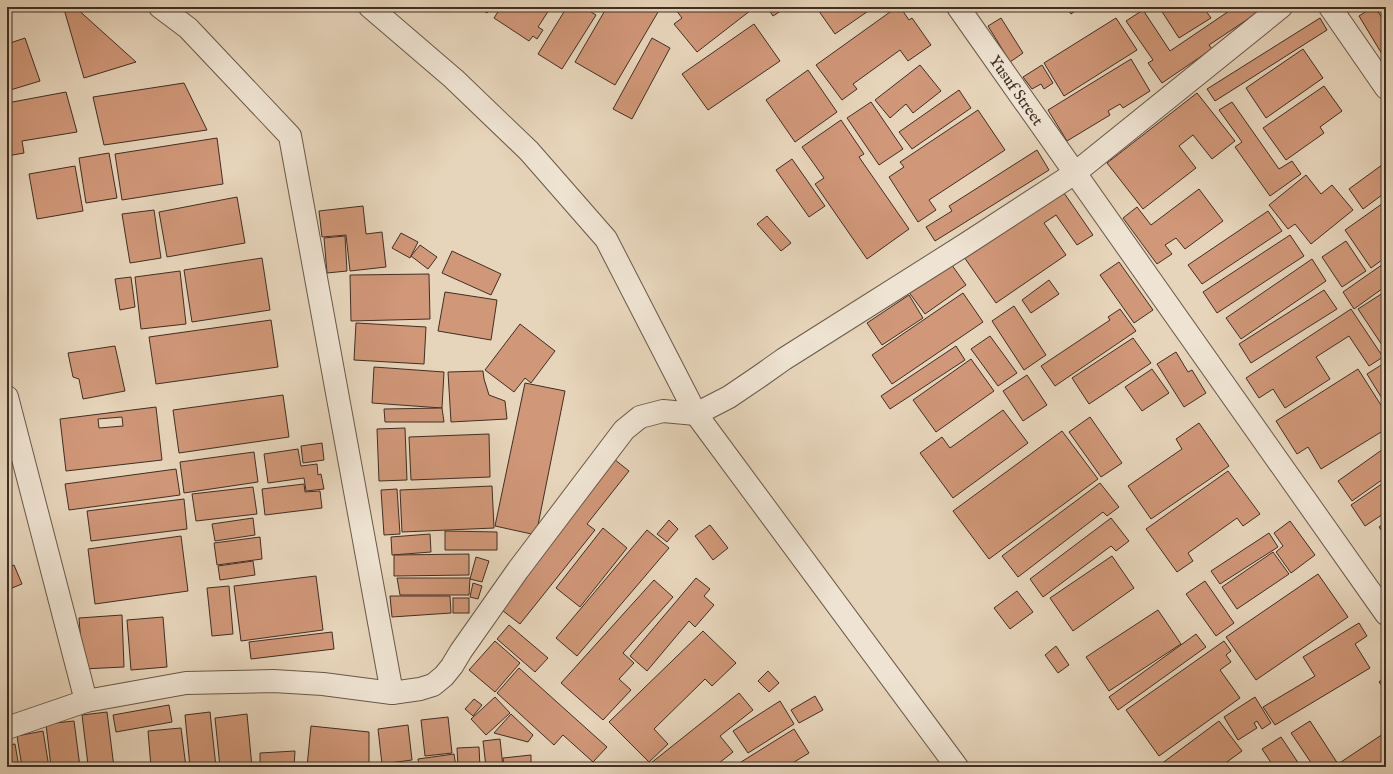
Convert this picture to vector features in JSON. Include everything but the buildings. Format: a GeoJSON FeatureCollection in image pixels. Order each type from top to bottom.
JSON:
{"type":"FeatureCollection","features":[{"type":"Feature","properties":{"kind":"street"},"geometry":{"type":"LineString","coordinates":[[160,7],[188,28],[290,136],[392,693]]}},
{"type":"Feature","properties":{"kind":"street"},"geometry":{"type":"LineString","coordinates":[[370,7],[454,79],[523,146],[606,238],[696,414],[957,767]]}},
{"type":"Feature","properties":{"kind":"street","name":"Yusuf Street"},"geometry":{"type":"LineString","coordinates":[[958,7],[1386,614]]}},
{"type":"Feature","properties":{"kind":"street"},"geometry":{"type":"LineString","coordinates":[[7,728],[86,701],[186,683],[273,681],[323,684],[392,693],[420,689],[433,685],[444,676],[518,570],[624,430],[640,416],[663,411],[696,414],[741,388],[1075,173],[1281,7]]}},
{"type":"Feature","properties":{"kind":"street"},"geometry":{"type":"LineString","coordinates":[[1330,7],[1386,88]]}},
{"type":"Feature","properties":{"kind":"street"},"geometry":{"type":"LineString","coordinates":[[7,397],[86,701]]}}]}
